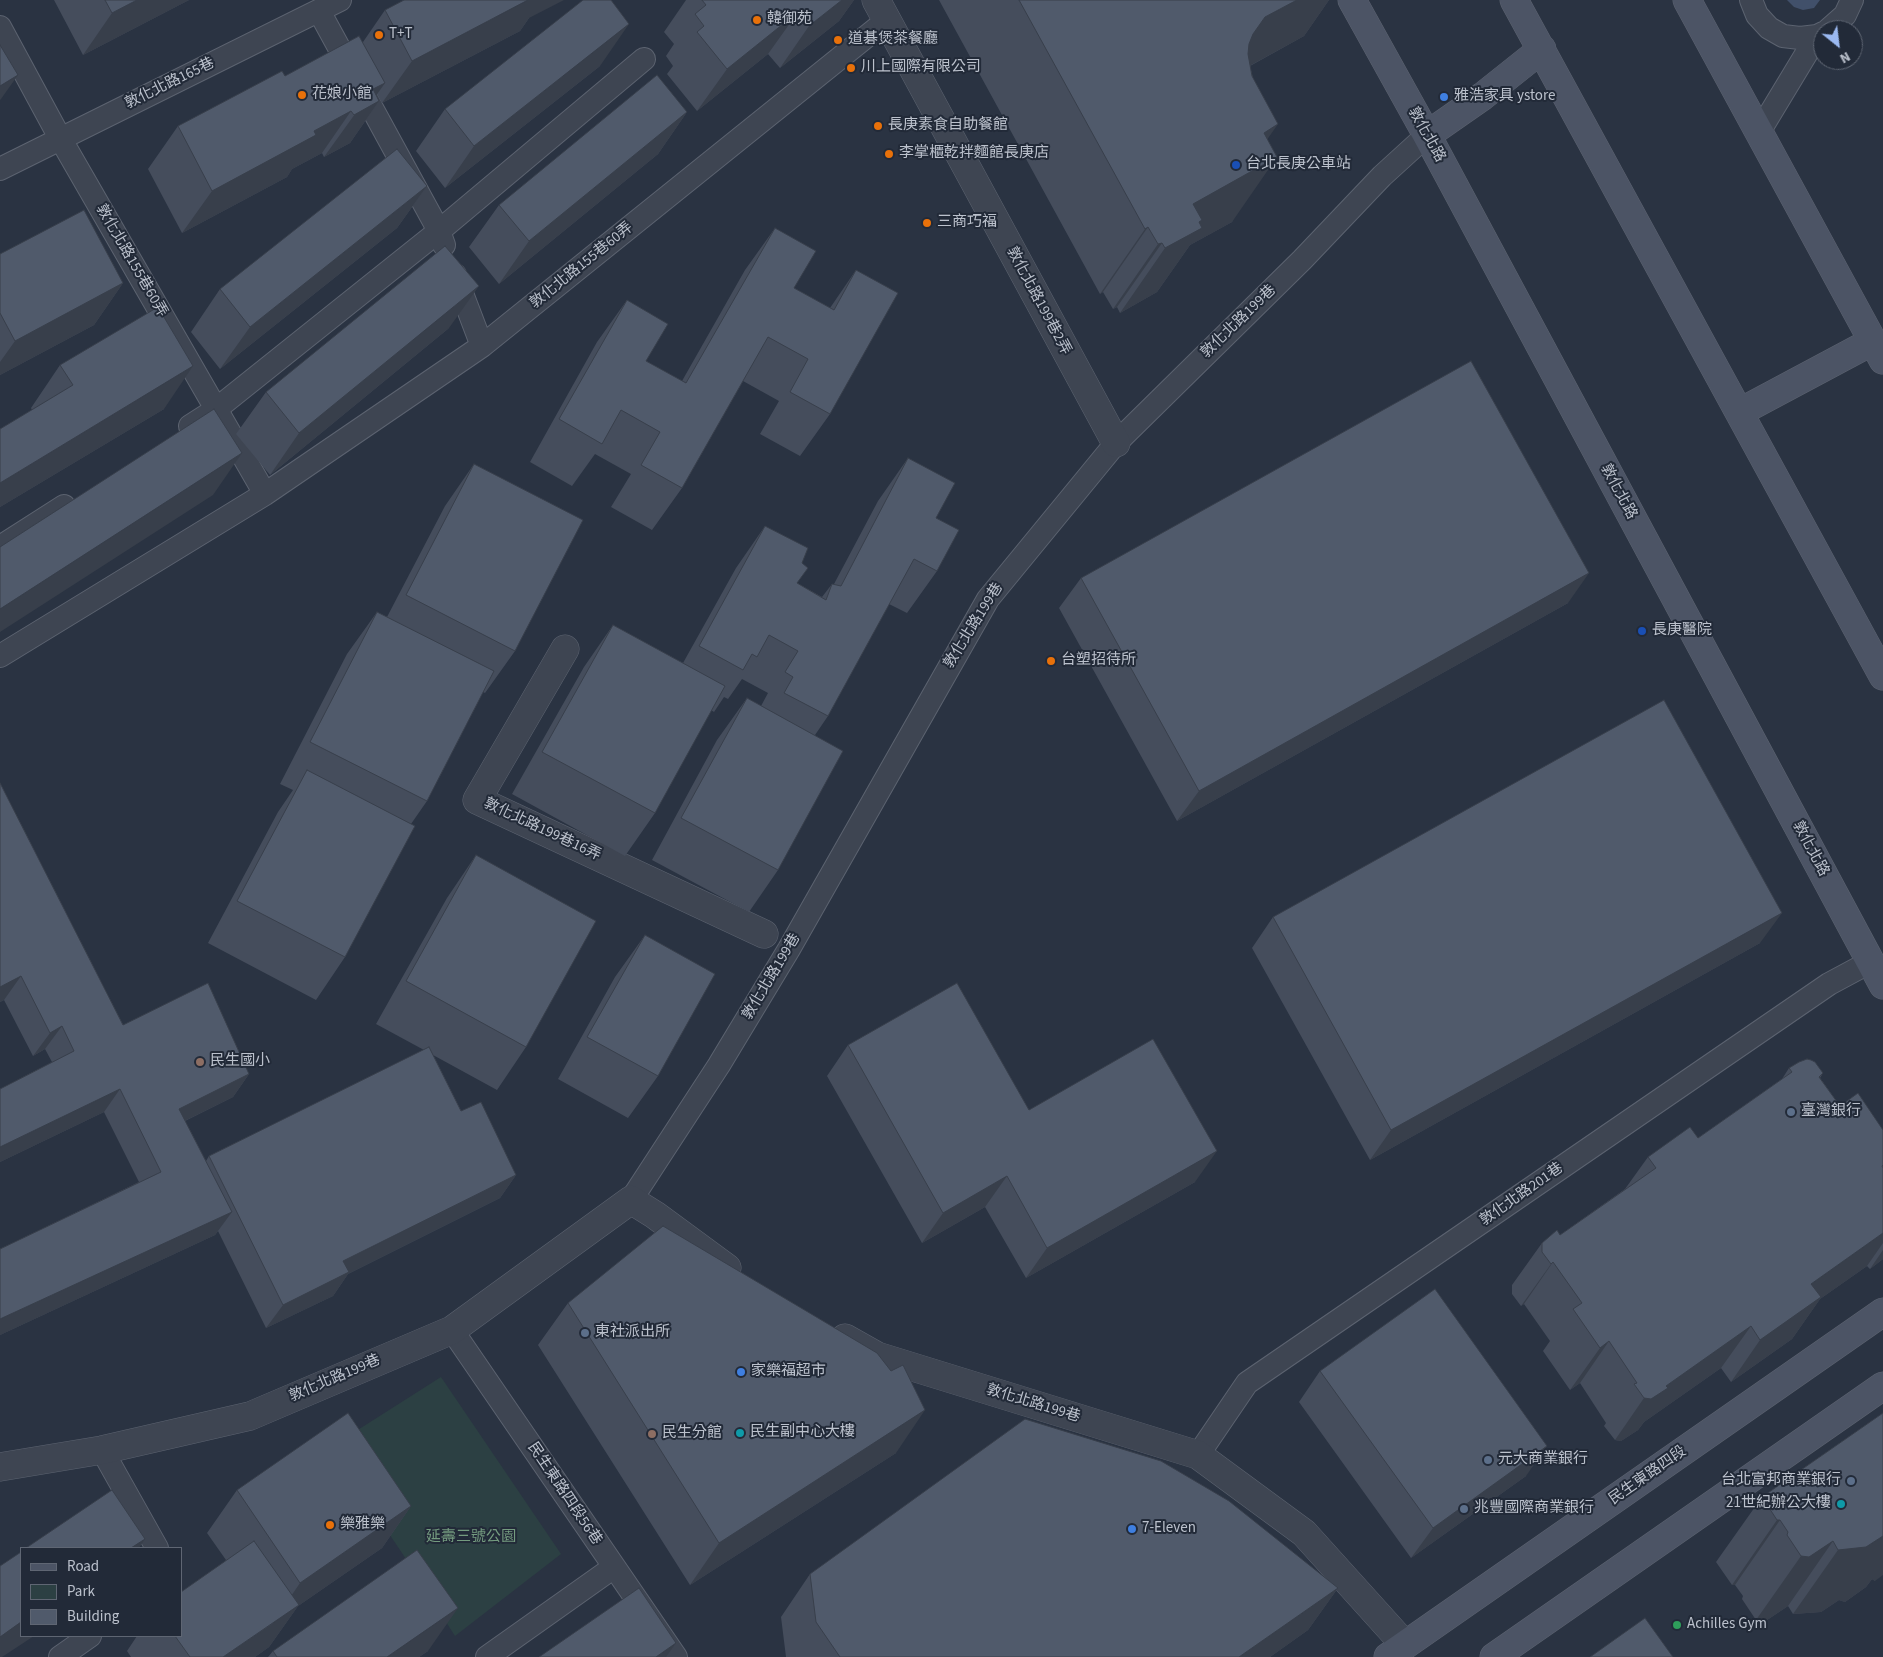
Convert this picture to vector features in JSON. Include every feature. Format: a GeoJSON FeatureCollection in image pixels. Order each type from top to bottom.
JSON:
{"type":"FeatureCollection","features":[{"type":"Feature","properties":{"kind":"main road","name":"敦化北路"},"geometry":{"type":"LineString","coordinates":[[1352,0],[1427,135],[1877,973]]}},
{"type":"Feature","properties":{"kind":"main road"},"geometry":{"type":"LineString","coordinates":[[1514,0],[1883,676]]}},
{"type":"Feature","properties":{"kind":"main road"},"geometry":{"type":"LineString","coordinates":[[1687,0],[1878,350],[1740,412]]}},
{"type":"Feature","properties":{"kind":"main road"},"geometry":{"type":"LineString","coordinates":[[1427,135],[1483,96],[1542,50]]}},
{"type":"Feature","properties":{"kind":"main road","name":"民生東路四段"},"geometry":{"type":"LineString","coordinates":[[1396,1651],[1883,1312]]}},
{"type":"Feature","properties":{"kind":"main road"},"geometry":{"type":"LineString","coordinates":[[1494,1657],[1883,1386]]}},
{"type":"Feature","properties":{"kind":"street","name":"敦化北路199巷2弄"},"geometry":{"type":"LineString","coordinates":[[881,10],[1116,443]]}},
{"type":"Feature","properties":{"kind":"street","name":"敦化北路199巷16弄"},"geometry":{"type":"LineString","coordinates":[[565,649],[477,800],[764,934]]}},
{"type":"Feature","properties":{"kind":"street"},"geometry":{"type":"LineString","coordinates":[[631,1200],[655,1215],[748,1283]]}},
{"type":"Feature","properties":{"kind":"street","name":"敦化北路199巷"},"geometry":{"type":"LineString","coordinates":[[0,1467],[102,1450],[250,1416],[452,1330],[631,1200]]}},
{"type":"Feature","properties":{"kind":"street","name":"敦化北路199巷"},"geometry":{"type":"LineString","coordinates":[[825,1327],[877,1356],[1198,1455],[1304,1533],[1396,1651]]}},
{"type":"Feature","properties":{"kind":"lane","name":"敦化北路165巷"},"geometry":{"type":"LineString","coordinates":[[0,169],[340,0]]}},
{"type":"Feature","properties":{"kind":"lane"},"geometry":{"type":"LineString","coordinates":[[1751,0],[1757,15],[1769,28],[1783,36],[1800,38],[1813,35]]}},
{"type":"Feature","properties":{"kind":"lane"},"geometry":{"type":"LineString","coordinates":[[1838,20],[1844,15],[1852,0]]}},
{"type":"Feature","properties":{"kind":"lane","name":"敦化北路155巷60弄"},"geometry":{"type":"LineString","coordinates":[[0,656],[265,494],[482,346],[881,10]]}},
{"type":"Feature","properties":{"kind":"lane"},"geometry":{"type":"LineString","coordinates":[[319,11],[439,231],[482,346]]}},
{"type":"Feature","properties":{"kind":"lane","name":"敦化北路155巷60弄"},"geometry":{"type":"LineString","coordinates":[[0,27],[60,138],[265,494]]}},
{"type":"Feature","properties":{"kind":"lane"},"geometry":{"type":"LineString","coordinates":[[1759,132],[1813,48]]}},
{"type":"Feature","properties":{"kind":"lane"},"geometry":{"type":"LineString","coordinates":[[174,436],[216,410],[439,231],[644,59]]}},
{"type":"Feature","properties":{"kind":"lane","name":"敦化北路199巷"},"geometry":{"type":"LineString","coordinates":[[631,1200],[719,1065],[790,949],[988,598],[1116,443],[1302,260],[1382,176],[1427,135]]}},
{"type":"Feature","properties":{"kind":"lane"},"geometry":{"type":"LineString","coordinates":[[0,547],[83,494]]}},
{"type":"Feature","properties":{"kind":"lane","name":"敦化北路201巷"},"geometry":{"type":"LineString","coordinates":[[1198,1455],[1247,1383],[1829,984],[1877,973]]}},
{"type":"Feature","properties":{"kind":"lane","name":"民生東路四段56巷"},"geometry":{"type":"LineString","coordinates":[[452,1330],[676,1657]]}},
{"type":"Feature","properties":{"kind":"lane"},"geometry":{"type":"LineString","coordinates":[[102,1450],[156,1547]]}},
{"type":"Feature","properties":{"kind":"lane"},"geometry":{"type":"LineString","coordinates":[[487,1657],[614,1567]]}},
{"type":"Feature","properties":{"kind":"lane"},"geometry":{"type":"LineString","coordinates":[[60,1657],[89,1637]]}},
{"type":"Feature","properties":{"kind":"green space","name":"延壽三號公園"},"geometry":{"type":"Polygon","coordinates":[[[441,1377],[561,1554],[455,1636],[331,1447],[441,1377]]]}},
{"type":"Feature","properties":{"kind":"water"},"geometry":{"type":"Polygon","coordinates":[[[1787,0],[1820,0],[1814,8],[1803,10],[1794,7],[1787,0]]]}},
{"type":"Feature","properties":{"kind":"building"},"geometry":{"type":"Polygon","coordinates":[[[105,0],[137,0],[112,13],[105,0]]]}},
{"type":"Feature","properties":{"kind":"building"},"geometry":{"type":"Polygon","coordinates":[[[404,0],[528,0],[412,61],[385,10],[404,0]]]}},
{"type":"Feature","properties":{"kind":"building"},"geometry":{"type":"Polygon","coordinates":[[[583,0],[611,0],[629,24],[474,146],[445,109],[583,0]]]}},
{"type":"Feature","properties":{"kind":"building"},"geometry":{"type":"Polygon","coordinates":[[[702,0],[842,0],[809,26],[798,12],[727,69],[697,32],[704,26],[695,14],[706,5],[702,0]]]}},
{"type":"Feature","properties":{"kind":"building"},"geometry":{"type":"Polygon","coordinates":[[[1019,0],[1297,0],[1265,17],[1253,34],[1249,44],[1248,54],[1252,76],[1278,124],[1264,133],[1277,157],[1193,204],[1202,220],[1199,222],[1202,228],[1165,248],[1162,243],[1158,244],[1148,227],[1145,229],[1019,0]]]}},
{"type":"Feature","properties":{"kind":"building"},"geometry":{"type":"Polygon","coordinates":[[[359,36],[385,83],[373,89],[379,101],[354,115],[351,111],[314,131],[316,135],[212,191],[178,126],[282,71],[285,76],[359,36]]]}},
{"type":"Feature","properties":{"kind":"building"},"geometry":{"type":"Polygon","coordinates":[[[0,45],[18,75],[0,86],[0,45]]]}},
{"type":"Feature","properties":{"kind":"building"},"geometry":{"type":"Polygon","coordinates":[[[657,75],[687,112],[529,241],[499,205],[657,75]]]}},
{"type":"Feature","properties":{"kind":"building"},"geometry":{"type":"Polygon","coordinates":[[[397,149],[427,186],[250,327],[220,289],[397,149]]]}},
{"type":"Feature","properties":{"kind":"building"},"geometry":{"type":"Polygon","coordinates":[[[84,210],[123,283],[15,341],[0,313],[0,254],[84,210]]]}},
{"type":"Feature","properties":{"kind":"building"},"geometry":{"type":"Polygon","coordinates":[[[775,228],[816,251],[794,288],[834,310],[856,270],[898,293],[830,414],[790,392],[808,359],[768,337],[682,488],[641,465],[660,432],[621,410],[602,444],[559,419],[627,300],[668,324],[646,361],[686,383],[775,228]]]}},
{"type":"Feature","properties":{"kind":"building"},"geometry":{"type":"Polygon","coordinates":[[[445,246],[479,286],[299,433],[266,392],[445,246]]]}},
{"type":"Feature","properties":{"kind":"building"},"geometry":{"type":"Polygon","coordinates":[[[158,307],[193,366],[0,483],[0,429],[73,385],[60,365],[158,307]]]}},
{"type":"Feature","properties":{"kind":"building"},"geometry":{"type":"Polygon","coordinates":[[[1471,361],[1589,573],[1199,791],[1081,578],[1471,361]]]}},
{"type":"Feature","properties":{"kind":"building"},"geometry":{"type":"Polygon","coordinates":[[[214,409],[242,453],[0,609],[0,547],[214,409]]]}},
{"type":"Feature","properties":{"kind":"building"},"geometry":{"type":"Polygon","coordinates":[[[908,458],[955,483],[936,518],[959,530],[937,571],[914,559],[828,716],[784,693],[793,677],[785,672],[798,651],[769,635],[757,657],[752,654],[743,670],[699,646],[765,526],[808,548],[802,563],[808,568],[797,583],[826,600],[832,584],[841,586],[908,458]]]}},
{"type":"Feature","properties":{"kind":"building"},"geometry":{"type":"Polygon","coordinates":[[[474,464],[583,520],[515,651],[406,595],[474,464]]]}},
{"type":"Feature","properties":{"kind":"building"},"geometry":{"type":"Polygon","coordinates":[[[377,612],[494,671],[427,801],[310,742],[377,612]]]}},
{"type":"Feature","properties":{"kind":"building"},"geometry":{"type":"Polygon","coordinates":[[[613,625],[725,686],[655,813],[542,752],[613,625]]]}},
{"type":"Feature","properties":{"kind":"building"},"geometry":{"type":"Polygon","coordinates":[[[747,698],[843,751],[778,870],[681,818],[747,698]]]}},
{"type":"Feature","properties":{"kind":"building"},"geometry":{"type":"Polygon","coordinates":[[[1664,700],[1782,913],[1391,1130],[1273,917],[1664,700]]]}},
{"type":"Feature","properties":{"kind":"building"},"geometry":{"type":"Polygon","coordinates":[[[307,770],[415,826],[345,957],[237,901],[307,770]]]}},
{"type":"Feature","properties":{"kind":"building"},"geometry":{"type":"Polygon","coordinates":[[[0,783],[123,1025],[208,983],[249,1074],[179,1109],[232,1212],[0,1319],[0,1249],[161,1172],[120,1089],[0,1147],[0,1089],[74,1051],[62,1026],[50,1033],[21,976],[0,987],[0,783]]]}},
{"type":"Feature","properties":{"kind":"building"},"geometry":{"type":"Polygon","coordinates":[[[476,855],[596,921],[526,1047],[406,981],[476,855]]]}},
{"type":"Feature","properties":{"kind":"building"},"geometry":{"type":"Polygon","coordinates":[[[645,935],[715,974],[658,1076],[587,1037],[645,935]]]}},
{"type":"Feature","properties":{"kind":"building"},"geometry":{"type":"Polygon","coordinates":[[[957,983],[1029,1110],[1153,1039],[1217,1151],[1047,1248],[1007,1176],[943,1213],[848,1045],[957,983]]]}},
{"type":"Feature","properties":{"kind":"building"},"geometry":{"type":"Polygon","coordinates":[[[429,1047],[461,1111],[481,1102],[516,1175],[343,1261],[349,1272],[283,1305],[209,1156],[429,1047]]]}},
{"type":"Feature","properties":{"kind":"building"},"geometry":{"type":"Polygon","coordinates":[[[1807,1059],[1815,1062],[1823,1073],[1819,1077],[1840,1106],[1858,1093],[1883,1130],[1883,1233],[1811,1284],[1821,1297],[1760,1340],[1751,1326],[1666,1386],[1668,1388],[1651,1399],[1644,1398],[1634,1384],[1637,1383],[1609,1341],[1600,1348],[1573,1309],[1582,1303],[1553,1262],[1551,1264],[1542,1252],[1542,1243],[1557,1230],[1560,1235],[1656,1168],[1648,1157],[1690,1127],[1698,1138],[1792,1072],[1789,1068],[1807,1059]]]}},
{"type":"Feature","properties":{"kind":"building","name":"民生副中心大樓"},"geometry":{"type":"Polygon","coordinates":[[[663,1226],[877,1353],[891,1371],[903,1365],[925,1410],[719,1543],[568,1303],[663,1226]]]}},
{"type":"Feature","properties":{"kind":"building"},"geometry":{"type":"Polygon","coordinates":[[[1435,1289],[1547,1446],[1433,1528],[1320,1371],[1435,1289]]]}},
{"type":"Feature","properties":{"kind":"building"},"geometry":{"type":"Polygon","coordinates":[[[348,1413],[411,1506],[300,1583],[237,1490],[348,1413]]]}},
{"type":"Feature","properties":{"kind":"building"},"geometry":{"type":"Polygon","coordinates":[[[1883,1413],[1883,1536],[1866,1547],[1838,1550],[1833,1541],[1809,1557],[1801,1556],[1787,1535],[1788,1532],[1780,1520],[1777,1520],[1762,1497],[1883,1413]]]}},
{"type":"Feature","properties":{"kind":"building"},"geometry":{"type":"Polygon","coordinates":[[[1025,1419],[1161,1461],[1229,1501],[1338,1588],[1239,1657],[840,1657],[816,1622],[810,1574],[1025,1419]]]}},
{"type":"Feature","properties":{"kind":"building"},"geometry":{"type":"Polygon","coordinates":[[[112,1490],[145,1539],[133,1547],[27,1547],[112,1490]]]}},
{"type":"Feature","properties":{"kind":"building"},"geometry":{"type":"Polygon","coordinates":[[[254,1541],[299,1605],[223,1657],[190,1657],[176,1637],[182,1637],[182,1591],[254,1541]]]}},
{"type":"Feature","properties":{"kind":"building"},"geometry":{"type":"Polygon","coordinates":[[[417,1550],[458,1608],[387,1657],[277,1657],[273,1651],[417,1550]]]}},
{"type":"Feature","properties":{"kind":"building"},"geometry":{"type":"Polygon","coordinates":[[[20,1553],[20,1623],[0,1637],[0,1566],[20,1553]]]}},
{"type":"Feature","properties":{"kind":"building"},"geometry":{"type":"Polygon","coordinates":[[[639,1588],[676,1643],[656,1657],[539,1657],[639,1588]]]}},
{"type":"Feature","properties":{"kind":"building"},"geometry":{"type":"Polygon","coordinates":[[[1645,1618],[1673,1657],[1590,1657],[1645,1618]]]}},
{"type":"Feature","properties":{"kind":"place","name":"韓御苑"},"geometry":{"type":"Point","coordinates":[757,20]}},
{"type":"Feature","properties":{"kind":"place","name":"T+T"},"geometry":{"type":"Point","coordinates":[379,35]}},
{"type":"Feature","properties":{"kind":"place","name":"道碁煲茶餐廳"},"geometry":{"type":"Point","coordinates":[838,40]}},
{"type":"Feature","properties":{"kind":"place","name":"川上國際有限公司"},"geometry":{"type":"Point","coordinates":[851,68]}},
{"type":"Feature","properties":{"kind":"place","name":"花娘小館"},"geometry":{"type":"Point","coordinates":[302,95]}},
{"type":"Feature","properties":{"kind":"place","name":"雅浩家具 ystore"},"geometry":{"type":"Point","coordinates":[1444,97]}},
{"type":"Feature","properties":{"kind":"place","name":"長庚素食自助餐館"},"geometry":{"type":"Point","coordinates":[878,126]}},
{"type":"Feature","properties":{"kind":"place","name":"李掌櫃乾拌麵館長庚店"},"geometry":{"type":"Point","coordinates":[889,154]}},
{"type":"Feature","properties":{"kind":"place","name":"台北長庚公車站"},"geometry":{"type":"Point","coordinates":[1236,165]}},
{"type":"Feature","properties":{"kind":"place","name":"三商巧福"},"geometry":{"type":"Point","coordinates":[927,223]}},
{"type":"Feature","properties":{"kind":"place","name":"長庚醫院"},"geometry":{"type":"Point","coordinates":[1642,631]}},
{"type":"Feature","properties":{"kind":"place","name":"台塑招待所"},"geometry":{"type":"Point","coordinates":[1051,661]}},
{"type":"Feature","properties":{"kind":"place","name":"民生國小"},"geometry":{"type":"Point","coordinates":[200,1062]}},
{"type":"Feature","properties":{"kind":"place","name":"臺灣銀行"},"geometry":{"type":"Point","coordinates":[1791,1112]}},
{"type":"Feature","properties":{"kind":"place","name":"東社派出所"},"geometry":{"type":"Point","coordinates":[585,1333]}},
{"type":"Feature","properties":{"kind":"place","name":"家樂福超市"},"geometry":{"type":"Point","coordinates":[741,1372]}},
{"type":"Feature","properties":{"kind":"place","name":"民生副中心大樓"},"geometry":{"type":"Point","coordinates":[740,1433]}},
{"type":"Feature","properties":{"kind":"place","name":"民生分館"},"geometry":{"type":"Point","coordinates":[652,1434]}},
{"type":"Feature","properties":{"kind":"place","name":"元大商業銀行"},"geometry":{"type":"Point","coordinates":[1488,1460]}},
{"type":"Feature","properties":{"kind":"place","name":"台北富邦商業銀行"},"geometry":{"type":"Point","coordinates":[1851,1481]}},
{"type":"Feature","properties":{"kind":"place","name":"21世紀辦公大樓"},"geometry":{"type":"Point","coordinates":[1841,1504]}},
{"type":"Feature","properties":{"kind":"place","name":"兆豐國際商業銀行"},"geometry":{"type":"Point","coordinates":[1464,1509]}},
{"type":"Feature","properties":{"kind":"place","name":"樂雅樂"},"geometry":{"type":"Point","coordinates":[330,1525]}},
{"type":"Feature","properties":{"kind":"place","name":"7-Eleven"},"geometry":{"type":"Point","coordinates":[1132,1529]}},
{"type":"Feature","properties":{"kind":"place","name":"Achilles Gym"},"geometry":{"type":"Point","coordinates":[1677,1625]}}]}
